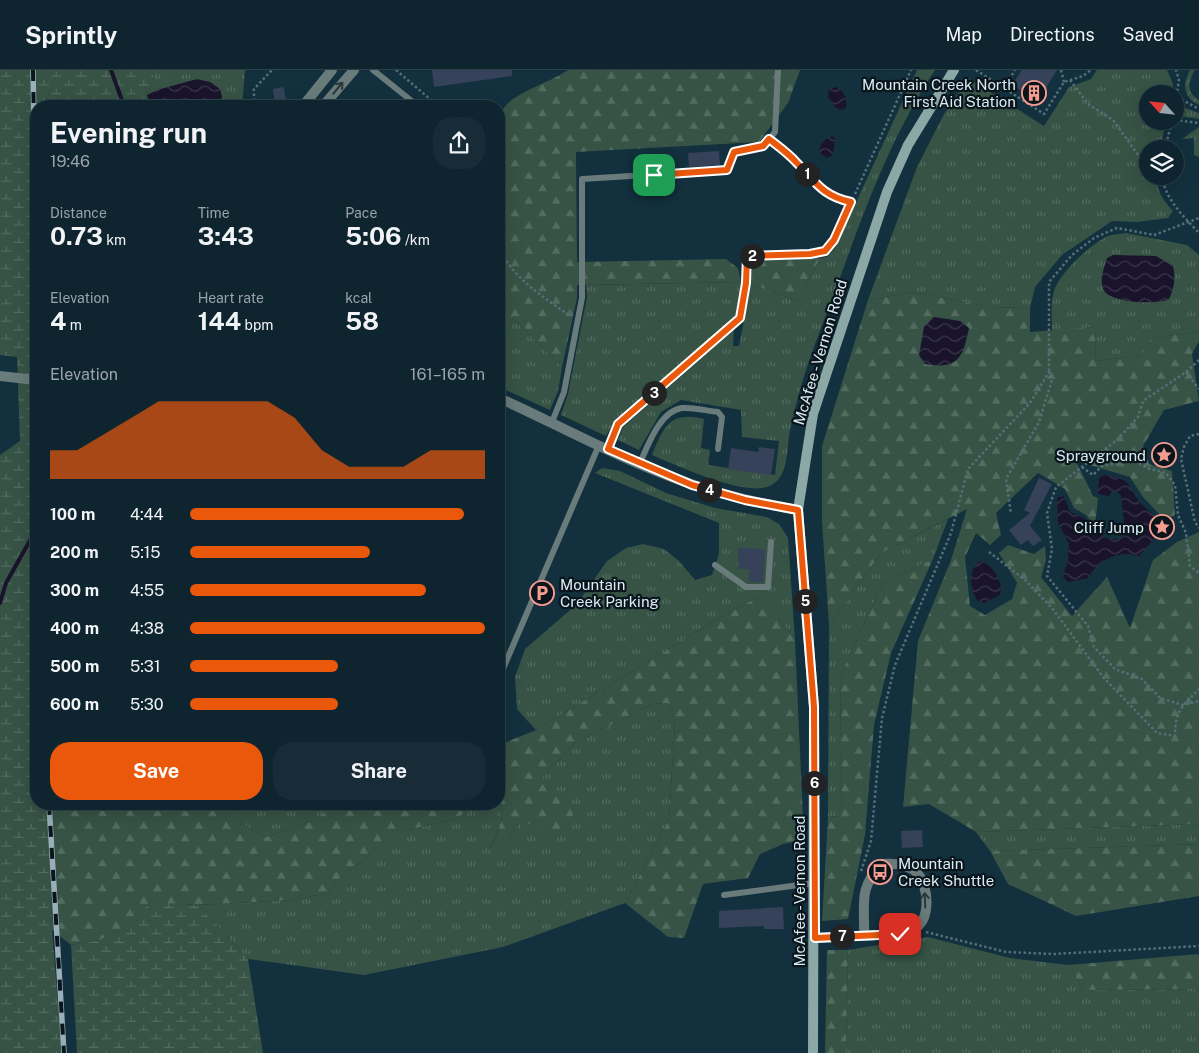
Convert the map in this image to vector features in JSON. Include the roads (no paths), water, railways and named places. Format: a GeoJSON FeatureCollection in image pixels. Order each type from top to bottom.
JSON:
{"type":"FeatureCollection","features":[{"type":"Feature","properties":{"kind":"main road","name":"McAfee - Vernon Road"},"geometry":{"type":"LineString","coordinates":[[813,1053],[815,938],[814,707],[798,510],[813,414],[887,192],[908,145],[954,70]]}},
{"type":"Feature","properties":{"kind":"street"},"geometry":{"type":"LineString","coordinates":[[308,100],[332,70]]}},
{"type":"Feature","properties":{"kind":"street"},"geometry":{"type":"LineString","coordinates":[[328,100],[354,70]]}},
{"type":"Feature","properties":{"kind":"street"},"geometry":{"type":"LineString","coordinates":[[0,376],[30,379]]}},
{"type":"Feature","properties":{"kind":"street"},"geometry":{"type":"LineString","coordinates":[[505,401],[603,447],[692,485],[745,500],[798,510]]}},
{"type":"Feature","properties":{"kind":"street"},"geometry":{"type":"LineString","coordinates":[[815,938],[900,934],[915,929],[923,918],[926,902],[923,883],[917,873],[896,863],[882,864],[872,874],[865,887],[864,935]]}},
{"type":"Feature","properties":{"kind":"lane"},"geometry":{"type":"LineString","coordinates":[[373,70],[410,100]]}},
{"type":"Feature","properties":{"kind":"lane"},"geometry":{"type":"LineString","coordinates":[[552,422],[564,392],[582,298],[582,179],[727,170],[734,152],[763,146],[775,132],[778,70]]}},
{"type":"Feature","properties":{"kind":"lane"},"geometry":{"type":"LineString","coordinates":[[769,139],[795,161],[819,188],[836,199],[851,202]]}},
{"type":"Feature","properties":{"kind":"lane"},"geometry":{"type":"LineString","coordinates":[[640,463],[659,426],[673,411],[683,408],[718,412],[722,417],[718,450]]}},
{"type":"Feature","properties":{"kind":"lane"},"geometry":{"type":"LineString","coordinates":[[505,665],[603,447]]}},
{"type":"Feature","properties":{"kind":"lane"},"geometry":{"type":"LineString","coordinates":[[714,565],[746,587],[768,587],[771,542]]}},
{"type":"Feature","properties":{"kind":"lane"},"geometry":{"type":"LineString","coordinates":[[724,895],[814,883]]}},
{"type":"Feature","properties":{"kind":"water"},"geometry":{"type":"Polygon","coordinates":[[[197,79],[210,82],[220,89],[222,97],[221,100],[148,100],[147,95],[157,90],[197,79]]]}},
{"type":"Feature","properties":{"kind":"water"},"geometry":{"type":"Polygon","coordinates":[[[836,87],[842,91],[846,98],[846,108],[841,110],[835,107],[828,97],[829,89],[836,87]]]}},
{"type":"Feature","properties":{"kind":"water"},"geometry":{"type":"Polygon","coordinates":[[[832,136],[835,139],[833,155],[827,158],[819,152],[821,144],[832,136]]]}},
{"type":"Feature","properties":{"kind":"water"},"geometry":{"type":"Polygon","coordinates":[[[1113,255],[1156,256],[1173,266],[1174,283],[1169,299],[1155,302],[1136,302],[1110,296],[1103,288],[1102,280],[1107,258],[1113,255]]]}},
{"type":"Feature","properties":{"kind":"water"},"geometry":{"type":"Polygon","coordinates":[[[934,317],[960,321],[969,328],[961,354],[952,363],[945,365],[925,364],[919,355],[924,327],[934,317]]]}},
{"type":"Feature","properties":{"kind":"water"},"geometry":{"type":"Polygon","coordinates":[[[1107,475],[1128,483],[1141,504],[1159,520],[1159,533],[1139,556],[1124,554],[1109,558],[1097,566],[1088,578],[1068,582],[1063,577],[1068,560],[1069,544],[1058,522],[1057,498],[1064,496],[1070,512],[1085,519],[1106,538],[1117,539],[1123,537],[1125,530],[1121,495],[1113,490],[1109,496],[1098,494],[1099,477],[1107,475]]]}},
{"type":"Feature","properties":{"kind":"water"},"geometry":{"type":"Polygon","coordinates":[[[981,561],[993,570],[999,580],[1001,590],[1000,595],[984,603],[977,600],[971,584],[973,569],[981,561]]]}},
{"type":"Feature","properties":{"kind":"waterway"},"geometry":{"type":"LineString","coordinates":[[111,70],[122,100]]}},
{"type":"Feature","properties":{"kind":"waterway"},"geometry":{"type":"LineString","coordinates":[[0,603],[6,583],[30,541]]}},
{"type":"Feature","properties":{"kind":"railway"},"geometry":{"type":"LineString","coordinates":[[33,70],[34,100]]}},
{"type":"Feature","properties":{"kind":"railway"},"geometry":{"type":"LineString","coordinates":[[49,810],[64,1053]]}},
{"type":"Feature","properties":{"kind":"place","name":"Mountain Creek North First Aid Station"},"geometry":{"type":"Point","coordinates":[1034,93]}},
{"type":"Feature","properties":{"kind":"place","name":"Sprayground"},"geometry":{"type":"Point","coordinates":[1164,455]}},
{"type":"Feature","properties":{"kind":"place","name":"Cliff Jump"},"geometry":{"type":"Point","coordinates":[1162,527]}},
{"type":"Feature","properties":{"kind":"place","name":"Mountain Creek Parking"},"geometry":{"type":"Point","coordinates":[542,593]}},
{"type":"Feature","properties":{"kind":"place","name":"Mountain Creek Shuttle"},"geometry":{"type":"Point","coordinates":[880,872]}}]}
